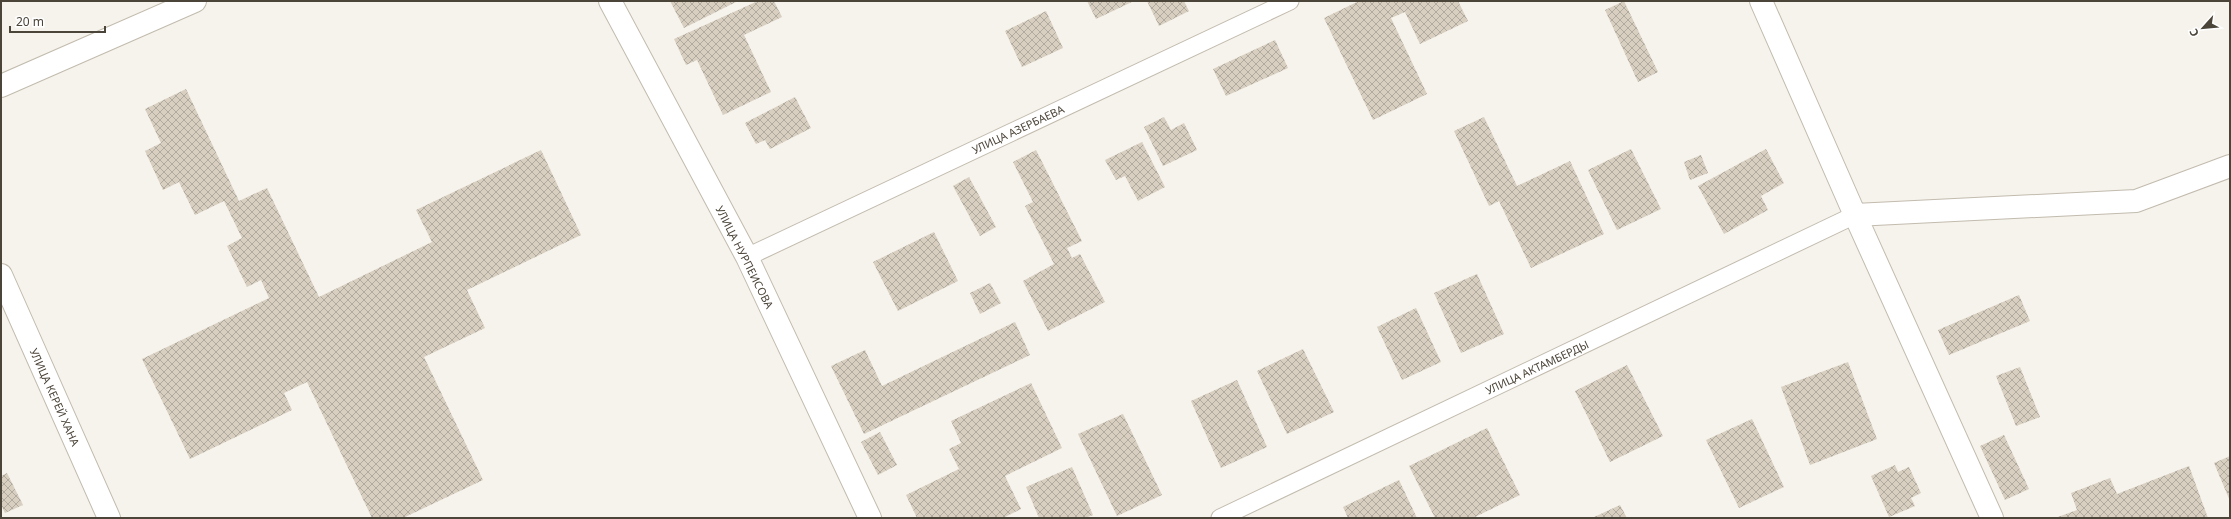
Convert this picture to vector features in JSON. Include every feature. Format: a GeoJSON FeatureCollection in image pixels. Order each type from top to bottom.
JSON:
{"type":"FeatureCollection","features":[{"type":"Feature","properties":{"kind":"street"},"geometry":{"type":"LineString","coordinates":[[1,86],[195,1]]}},
{"type":"Feature","properties":{"kind":"street","name":"УЛИЦА НУРПЕИСОВА"},"geometry":{"type":"LineString","coordinates":[[610,1],[747,257],[870,518]]}},
{"type":"Feature","properties":{"kind":"street"},"geometry":{"type":"LineString","coordinates":[[1761,1],[1855,215],[1992,518]]}},
{"type":"Feature","properties":{"kind":"street"},"geometry":{"type":"LineString","coordinates":[[1855,215],[2136,201],[2230,166]]}},
{"type":"Feature","properties":{"kind":"street","name":"УЛИЦА КЕРЕЙ ХАНА"},"geometry":{"type":"LineString","coordinates":[[1,275],[110,518]]}},
{"type":"Feature","properties":{"kind":"lane","name":"УЛИЦА АЗЕРБАЕВА"},"geometry":{"type":"LineString","coordinates":[[747,257],[1290,1]]}},
{"type":"Feature","properties":{"kind":"lane","name":"УЛИЦА АКТАМБЕРДЫ"},"geometry":{"type":"LineString","coordinates":[[1220,518],[1855,215]]}},
{"type":"Feature","properties":{"kind":"building"},"geometry":{"type":"Polygon","coordinates":[[[670,1],[738,1],[684,28],[670,1]]]}},
{"type":"Feature","properties":{"kind":"building"},"geometry":{"type":"Polygon","coordinates":[[[758,1],[774,1],[782,17],[744,35],[771,92],[723,115],[697,60],[686,65],[674,39],[758,1]]]}},
{"type":"Feature","properties":{"kind":"building"},"geometry":{"type":"Polygon","coordinates":[[[1087,1],[1134,1],[1096,19],[1087,1]]]}},
{"type":"Feature","properties":{"kind":"building"},"geometry":{"type":"Polygon","coordinates":[[[1147,1],[1184,1],[1189,11],[1159,26],[1147,1]]]}},
{"type":"Feature","properties":{"kind":"building"},"geometry":{"type":"Polygon","coordinates":[[[1359,1],[1458,1],[1468,21],[1420,44],[1405,12],[1391,18],[1427,94],[1373,120],[1324,18],[1359,1]]]}},
{"type":"Feature","properties":{"kind":"building"},"geometry":{"type":"Polygon","coordinates":[[[1624,1],[1658,72],[1638,82],[1605,10],[1624,1]]]}},
{"type":"Feature","properties":{"kind":"building"},"geometry":{"type":"Polygon","coordinates":[[[1046,11],[1063,48],[1022,67],[1005,31],[1046,11]]]}},
{"type":"Feature","properties":{"kind":"building"},"geometry":{"type":"Polygon","coordinates":[[[1275,40],[1288,68],[1226,96],[1213,69],[1275,40]]]}},
{"type":"Feature","properties":{"kind":"building"},"geometry":{"type":"Polygon","coordinates":[[[186,89],[239,201],[267,188],[319,297],[432,242],[416,210],[541,150],[581,235],[467,290],[485,328],[424,357],[483,480],[403,518],[372,518],[307,382],[284,393],[292,410],[190,459],[142,359],[269,298],[261,280],[247,287],[227,246],[242,238],[224,201],[195,215],[179,182],[163,190],[145,151],[161,143],[145,109],[186,89]]]}},
{"type":"Feature","properties":{"kind":"building"},"geometry":{"type":"Polygon","coordinates":[[[795,97],[811,128],[770,149],[765,140],[756,144],[745,123],[795,97]]]}},
{"type":"Feature","properties":{"kind":"building"},"geometry":{"type":"Polygon","coordinates":[[[1164,117],[1171,130],[1184,123],[1197,150],[1163,166],[1144,127],[1164,117]]]}},
{"type":"Feature","properties":{"kind":"building"},"geometry":{"type":"Polygon","coordinates":[[[1484,117],[1517,186],[1570,161],[1604,234],[1531,268],[1499,201],[1489,206],[1454,131],[1484,117]]]}},
{"type":"Feature","properties":{"kind":"building"},"geometry":{"type":"Polygon","coordinates":[[[1142,142],[1165,187],[1138,201],[1125,176],[1116,180],[1105,160],[1142,142]]]}},
{"type":"Feature","properties":{"kind":"building"},"geometry":{"type":"Polygon","coordinates":[[[1631,149],[1661,209],[1617,230],[1588,170],[1631,149]]]}},
{"type":"Feature","properties":{"kind":"building"},"geometry":{"type":"Polygon","coordinates":[[[1766,149],[1784,183],[1761,196],[1768,210],[1724,234],[1698,186],[1766,149]]]}},
{"type":"Feature","properties":{"kind":"building"},"geometry":{"type":"Polygon","coordinates":[[[1036,150],[1082,241],[1067,248],[1072,258],[1080,254],[1105,302],[1048,331],[1023,281],[1054,264],[1025,206],[1033,202],[1013,162],[1036,150]]]}},
{"type":"Feature","properties":{"kind":"building"},"geometry":{"type":"Polygon","coordinates":[[[1701,155],[1708,173],[1690,180],[1684,162],[1701,155]]]}},
{"type":"Feature","properties":{"kind":"building"},"geometry":{"type":"Polygon","coordinates":[[[969,177],[996,227],[980,236],[953,186],[969,177]]]}},
{"type":"Feature","properties":{"kind":"building"},"geometry":{"type":"Polygon","coordinates":[[[934,232],[958,281],[898,311],[873,262],[934,232]]]}},
{"type":"Feature","properties":{"kind":"building"},"geometry":{"type":"Polygon","coordinates":[[[1477,274],[1504,334],[1461,353],[1434,293],[1477,274]]]}},
{"type":"Feature","properties":{"kind":"building"},"geometry":{"type":"Polygon","coordinates":[[[990,283],[1001,303],[980,314],[970,293],[990,283]]]}},
{"type":"Feature","properties":{"kind":"building"},"geometry":{"type":"Polygon","coordinates":[[[2019,295],[2030,321],[1949,355],[1938,330],[2019,295]]]}},
{"type":"Feature","properties":{"kind":"building"},"geometry":{"type":"Polygon","coordinates":[[[1416,308],[1441,362],[1402,380],[1377,327],[1416,308]]]}},
{"type":"Feature","properties":{"kind":"building"},"geometry":{"type":"Polygon","coordinates":[[[1015,322],[1030,355],[864,434],[831,366],[865,350],[882,386],[1015,322]]]}},
{"type":"Feature","properties":{"kind":"building"},"geometry":{"type":"Polygon","coordinates":[[[1303,349],[1334,412],[1287,434],[1257,371],[1303,349]]]}},
{"type":"Feature","properties":{"kind":"building"},"geometry":{"type":"Polygon","coordinates":[[[1848,362],[1877,439],[1810,465],[1781,387],[1848,362]]]}},
{"type":"Feature","properties":{"kind":"building"},"geometry":{"type":"Polygon","coordinates":[[[1627,365],[1663,436],[1610,462],[1575,391],[1627,365]]]}},
{"type":"Feature","properties":{"kind":"building"},"geometry":{"type":"Polygon","coordinates":[[[2020,367],[2040,417],[2016,426],[1996,376],[2020,367]]]}},
{"type":"Feature","properties":{"kind":"building"},"geometry":{"type":"Polygon","coordinates":[[[1237,380],[1267,447],[1221,468],[1191,401],[1237,380]]]}},
{"type":"Feature","properties":{"kind":"building"},"geometry":{"type":"Polygon","coordinates":[[[1031,383],[1062,448],[1005,476],[1021,509],[1003,518],[917,518],[906,495],[959,469],[949,449],[961,443],[951,421],[1031,383]]]}},
{"type":"Feature","properties":{"kind":"building"},"geometry":{"type":"Polygon","coordinates":[[[1123,414],[1162,495],[1117,516],[1078,434],[1123,414]]]}},
{"type":"Feature","properties":{"kind":"building"},"geometry":{"type":"Polygon","coordinates":[[[1752,419],[1784,487],[1739,508],[1706,440],[1752,419]]]}},
{"type":"Feature","properties":{"kind":"building"},"geometry":{"type":"Polygon","coordinates":[[[1487,428],[1520,495],[1473,518],[1435,518],[1409,466],[1487,428]]]}},
{"type":"Feature","properties":{"kind":"building"},"geometry":{"type":"Polygon","coordinates":[[[880,432],[897,465],[878,475],[861,442],[880,432]]]}},
{"type":"Feature","properties":{"kind":"building"},"geometry":{"type":"Polygon","coordinates":[[[2004,435],[2029,489],[2005,500],[1980,446],[2004,435]]]}},
{"type":"Feature","properties":{"kind":"building"},"geometry":{"type":"Polygon","coordinates":[[[2230,456],[2230,501],[2214,463],[2230,456]]]}},
{"type":"Feature","properties":{"kind":"building"},"geometry":{"type":"Polygon","coordinates":[[[1895,465],[1898,472],[1909,467],[1921,493],[1911,498],[1915,506],[1889,517],[1871,476],[1895,465]]]}},
{"type":"Feature","properties":{"kind":"building"},"geometry":{"type":"Polygon","coordinates":[[[2189,466],[2208,518],[2055,518],[2077,510],[2071,493],[2110,478],[2117,494],[2189,466]]]}},
{"type":"Feature","properties":{"kind":"building"},"geometry":{"type":"Polygon","coordinates":[[[1072,467],[1093,515],[1085,518],[1039,518],[1026,487],[1072,467]]]}},
{"type":"Feature","properties":{"kind":"building"},"geometry":{"type":"Polygon","coordinates":[[[7,473],[23,505],[5,513],[1,505],[1,476],[7,473]]]}},
{"type":"Feature","properties":{"kind":"building"},"geometry":{"type":"Polygon","coordinates":[[[1399,480],[1417,518],[1348,518],[1343,507],[1399,480]]]}},
{"type":"Feature","properties":{"kind":"building"},"geometry":{"type":"Polygon","coordinates":[[[1620,505],[1627,518],[1592,518],[1620,505]]]}}]}
